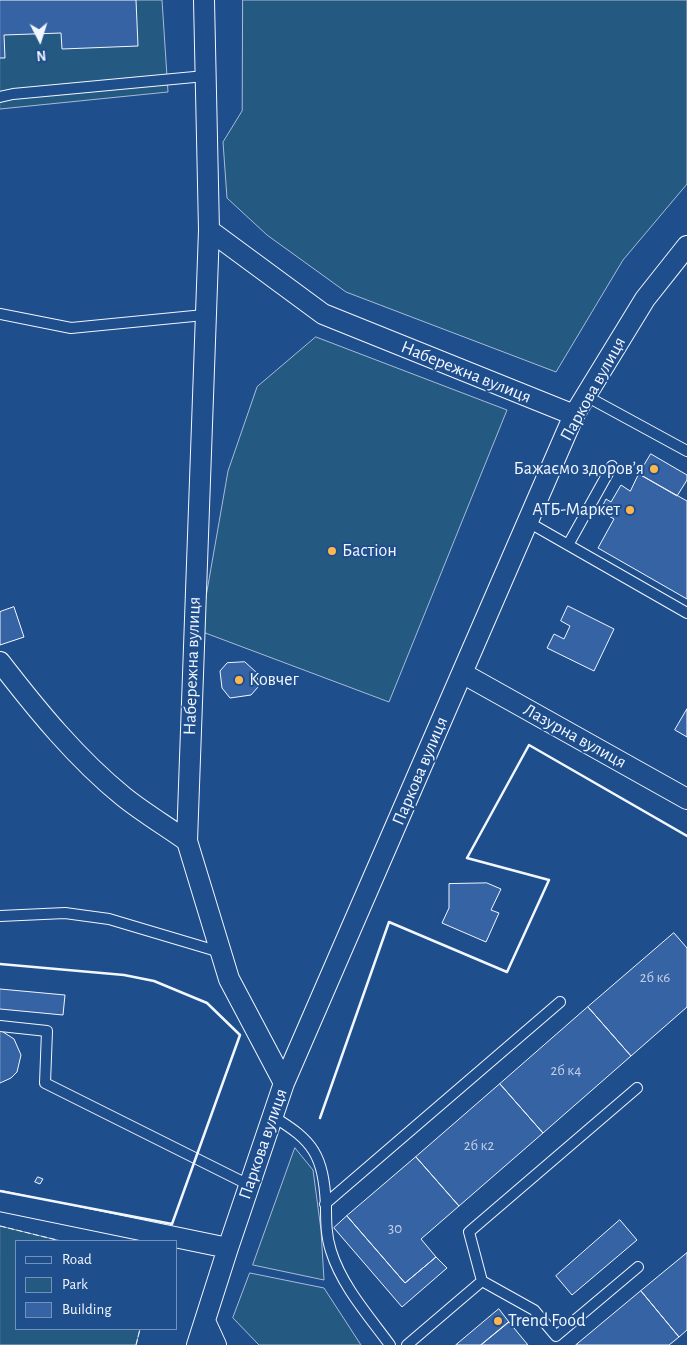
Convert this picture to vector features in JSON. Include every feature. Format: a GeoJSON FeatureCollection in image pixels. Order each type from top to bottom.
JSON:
{"type":"FeatureCollection","features":[{"type":"Feature","properties":{"kind":"street","name":"Набережна вулиця"},"geometry":{"type":"LineString","coordinates":[[204,0],[209,230],[204,315],[187,841],[229,979],[284,1083]]}},
{"type":"Feature","properties":{"kind":"street","name":"Набережна вулиця"},"geometry":{"type":"LineString","coordinates":[[209,230],[323,314],[574,415]]}},
{"type":"Feature","properties":{"kind":"street","name":"Паркова вулиця"},"geometry":{"type":"LineString","coordinates":[[198,1345],[248,1185],[284,1083],[574,415],[646,299],[687,246]]}},
{"type":"Feature","properties":{"kind":"street"},"geometry":{"type":"LineString","coordinates":[[0,662],[28,698],[93,768],[124,797],[187,841]]}},
{"type":"Feature","properties":{"kind":"street","name":"Лазурна вулиця"},"geometry":{"type":"LineString","coordinates":[[462,673],[687,798]]}},
{"type":"Feature","properties":{"kind":"street"},"geometry":{"type":"LineString","coordinates":[[0,1201],[228,1248]]}},
{"type":"Feature","properties":{"kind":"street"},"geometry":{"type":"LineString","coordinates":[[205,1321],[216,1345]]}},
{"type":"Feature","properties":{"kind":"lane"},"geometry":{"type":"LineString","coordinates":[[0,97],[13,94],[205,76]]}},
{"type":"Feature","properties":{"kind":"lane"},"geometry":{"type":"LineString","coordinates":[[0,314],[71,328],[204,315]]}},
{"type":"Feature","properties":{"kind":"lane"},"geometry":{"type":"LineString","coordinates":[[586,396],[687,452]]}},
{"type":"Feature","properties":{"kind":"lane"},"geometry":{"type":"LineString","coordinates":[[568,545],[612,466]]}},
{"type":"Feature","properties":{"kind":"lane"},"geometry":{"type":"LineString","coordinates":[[528,522],[687,614]]}},
{"type":"Feature","properties":{"kind":"lane"},"geometry":{"type":"LineString","coordinates":[[0,916],[65,913],[109,919],[220,952]]}},
{"type":"Feature","properties":{"kind":"lane"},"geometry":{"type":"LineString","coordinates":[[326,1204],[560,1002]]}},
{"type":"Feature","properties":{"kind":"lane"},"geometry":{"type":"LineString","coordinates":[[0,1026],[47,1031],[45,1084],[248,1185]]}},
{"type":"Feature","properties":{"kind":"lane"},"geometry":{"type":"LineString","coordinates":[[638,1088],[469,1232],[482,1281],[534,1310],[556,1336],[638,1267]]}},
{"type":"Feature","properties":{"kind":"lane"},"geometry":{"type":"LineString","coordinates":[[272,1116],[298,1131],[310,1143],[318,1159],[326,1204],[326,1228],[336,1265],[350,1291],[390,1345]]}},
{"type":"Feature","properties":{"kind":"lane"},"geometry":{"type":"LineString","coordinates":[[407,1345],[482,1281]]}},
{"type":"Feature","properties":{"kind":"green space"},"geometry":{"type":"Polygon","coordinates":[[[0,0],[162,0],[168,92],[0,109],[0,0]]]}},
{"type":"Feature","properties":{"kind":"green space"},"geometry":{"type":"Polygon","coordinates":[[[243,0],[687,0],[687,184],[623,260],[556,372],[346,292],[267,235],[227,198],[223,142],[242,111],[243,0]]]}},
{"type":"Feature","properties":{"kind":"green space","name":"Бастіон"},"geometry":{"type":"Polygon","coordinates":[[[316,337],[507,410],[389,702],[200,631],[228,471],[257,387],[316,337]]]}},
{"type":"Feature","properties":{"kind":"green space"},"geometry":{"type":"Polygon","coordinates":[[[295,1148],[313,1170],[321,1230],[324,1280],[253,1265],[295,1148]]]}},
{"type":"Feature","properties":{"kind":"green space"},"geometry":{"type":"Polygon","coordinates":[[[0,1226],[57,1240],[15,1240],[15,1330],[140,1330],[136,1345],[0,1345],[0,1226]]]}},
{"type":"Feature","properties":{"kind":"green space"},"geometry":{"type":"Polygon","coordinates":[[[250,1273],[324,1288],[361,1345],[259,1345],[233,1318],[250,1273]]]}},
{"type":"Feature","properties":{"kind":"building"},"geometry":{"type":"Polygon","coordinates":[[[0,0],[136,0],[138,46],[62,49],[61,33],[4,35],[5,58],[0,58],[0,0]]]}},
{"type":"Feature","properties":{"kind":"building"},"geometry":{"type":"Polygon","coordinates":[[[651,454],[687,475],[687,480],[677,496],[639,474],[651,454]]]}},
{"type":"Feature","properties":{"kind":"building"},"geometry":{"type":"Polygon","coordinates":[[[639,474],[687,501],[687,599],[598,548],[614,519],[600,511],[606,499],[611,502],[621,485],[630,491],[639,474]]]}},
{"type":"Feature","properties":{"kind":"building"},"geometry":{"type":"Polygon","coordinates":[[[568,606],[614,629],[594,671],[547,648],[554,634],[564,639],[570,626],[561,621],[568,606]]]}},
{"type":"Feature","properties":{"kind":"building"},"geometry":{"type":"Polygon","coordinates":[[[14,607],[24,637],[0,645],[0,612],[14,607]]]}},
{"type":"Feature","properties":{"kind":"building","name":"Ковчег"},"geometry":{"type":"Polygon","coordinates":[[[245,662],[257,673],[258,687],[251,695],[230,698],[222,688],[220,671],[227,663],[245,662]]]}},
{"type":"Feature","properties":{"kind":"building"},"geometry":{"type":"Polygon","coordinates":[[[687,709],[687,737],[675,730],[687,709]]]}},
{"type":"Feature","properties":{"kind":"building"},"geometry":{"type":"Polygon","coordinates":[[[487,883],[501,889],[491,910],[499,913],[486,942],[442,923],[449,908],[449,884],[487,883]]]}},
{"type":"Feature","properties":{"kind":"building"},"geometry":{"type":"Polygon","coordinates":[[[674,933],[687,948],[687,1007],[631,1056],[588,1007],[674,933]]]}},
{"type":"Feature","properties":{"kind":"building"},"geometry":{"type":"Polygon","coordinates":[[[0,989],[65,995],[63,1015],[0,1009],[0,989]]]}},
{"type":"Feature","properties":{"kind":"building"},"geometry":{"type":"Polygon","coordinates":[[[588,1007],[631,1056],[543,1133],[500,1084],[588,1007]]]}},
{"type":"Feature","properties":{"kind":"building"},"geometry":{"type":"Polygon","coordinates":[[[0,1030],[14,1039],[21,1055],[17,1072],[11,1078],[0,1083],[0,1030]]]}},
{"type":"Feature","properties":{"kind":"building"},"geometry":{"type":"Polygon","coordinates":[[[500,1084],[543,1133],[459,1206],[416,1157],[500,1084]]]}},
{"type":"Feature","properties":{"kind":"building"},"geometry":{"type":"Polygon","coordinates":[[[416,1157],[459,1206],[421,1239],[436,1257],[405,1283],[347,1216],[416,1157]]]}},
{"type":"Feature","properties":{"kind":"building"},"geometry":{"type":"Polygon","coordinates":[[[38,1177],[43,1179],[40,1184],[35,1182],[38,1177]]]}},
{"type":"Feature","properties":{"kind":"building"},"geometry":{"type":"Polygon","coordinates":[[[347,1216],[405,1283],[436,1257],[447,1268],[402,1307],[334,1228],[347,1216]]]}},
{"type":"Feature","properties":{"kind":"building"},"geometry":{"type":"Polygon","coordinates":[[[620,1220],[637,1240],[572,1295],[556,1276],[620,1220]]]}},
{"type":"Feature","properties":{"kind":"building"},"geometry":{"type":"Polygon","coordinates":[[[687,1253],[687,1330],[679,1337],[641,1291],[687,1253]]]}},
{"type":"Feature","properties":{"kind":"building"},"geometry":{"type":"Polygon","coordinates":[[[641,1291],[679,1337],[669,1345],[576,1345],[641,1291]]]}},
{"type":"Feature","properties":{"kind":"building"},"geometry":{"type":"Polygon","coordinates":[[[499,1309],[509,1322],[481,1345],[456,1345],[499,1309]]]}},
{"type":"Feature","properties":{"kind":"building"},"geometry":{"type":"Polygon","coordinates":[[[509,1322],[528,1345],[481,1345],[509,1322]]]}},
{"type":"Feature","properties":{"kind":"fence"},"geometry":{"type":"LineString","coordinates":[[0,1226],[57,1240]]}},
{"type":"Feature","properties":{"kind":"fence"},"geometry":{"type":"LineString","coordinates":[[136,1345],[140,1330]]}},
{"type":"Feature","properties":{"kind":"wall"},"geometry":{"type":"LineString","coordinates":[[320,1118],[389,922],[507,972],[549,880],[467,858],[529,745],[687,836]]}},
{"type":"Feature","properties":{"kind":"wall"},"geometry":{"type":"LineString","coordinates":[[0,964],[124,975],[154,981],[207,1003],[240,1035],[172,1224],[0,1191]]}},
{"type":"Feature","properties":{"kind":"place","name":"Бажаємо здоровʼя"},"geometry":{"type":"Point","coordinates":[654,469]}},
{"type":"Feature","properties":{"kind":"place","name":"АТБ-Маркет"},"geometry":{"type":"Point","coordinates":[630,510]}},
{"type":"Feature","properties":{"kind":"place","name":"Бастіон"},"geometry":{"type":"Point","coordinates":[332,551]}},
{"type":"Feature","properties":{"kind":"place","name":"Ковчег"},"geometry":{"type":"Point","coordinates":[239,680]}},
{"type":"Feature","properties":{"kind":"place","name":"Trend Food"},"geometry":{"type":"Point","coordinates":[498,1321]}}]}
